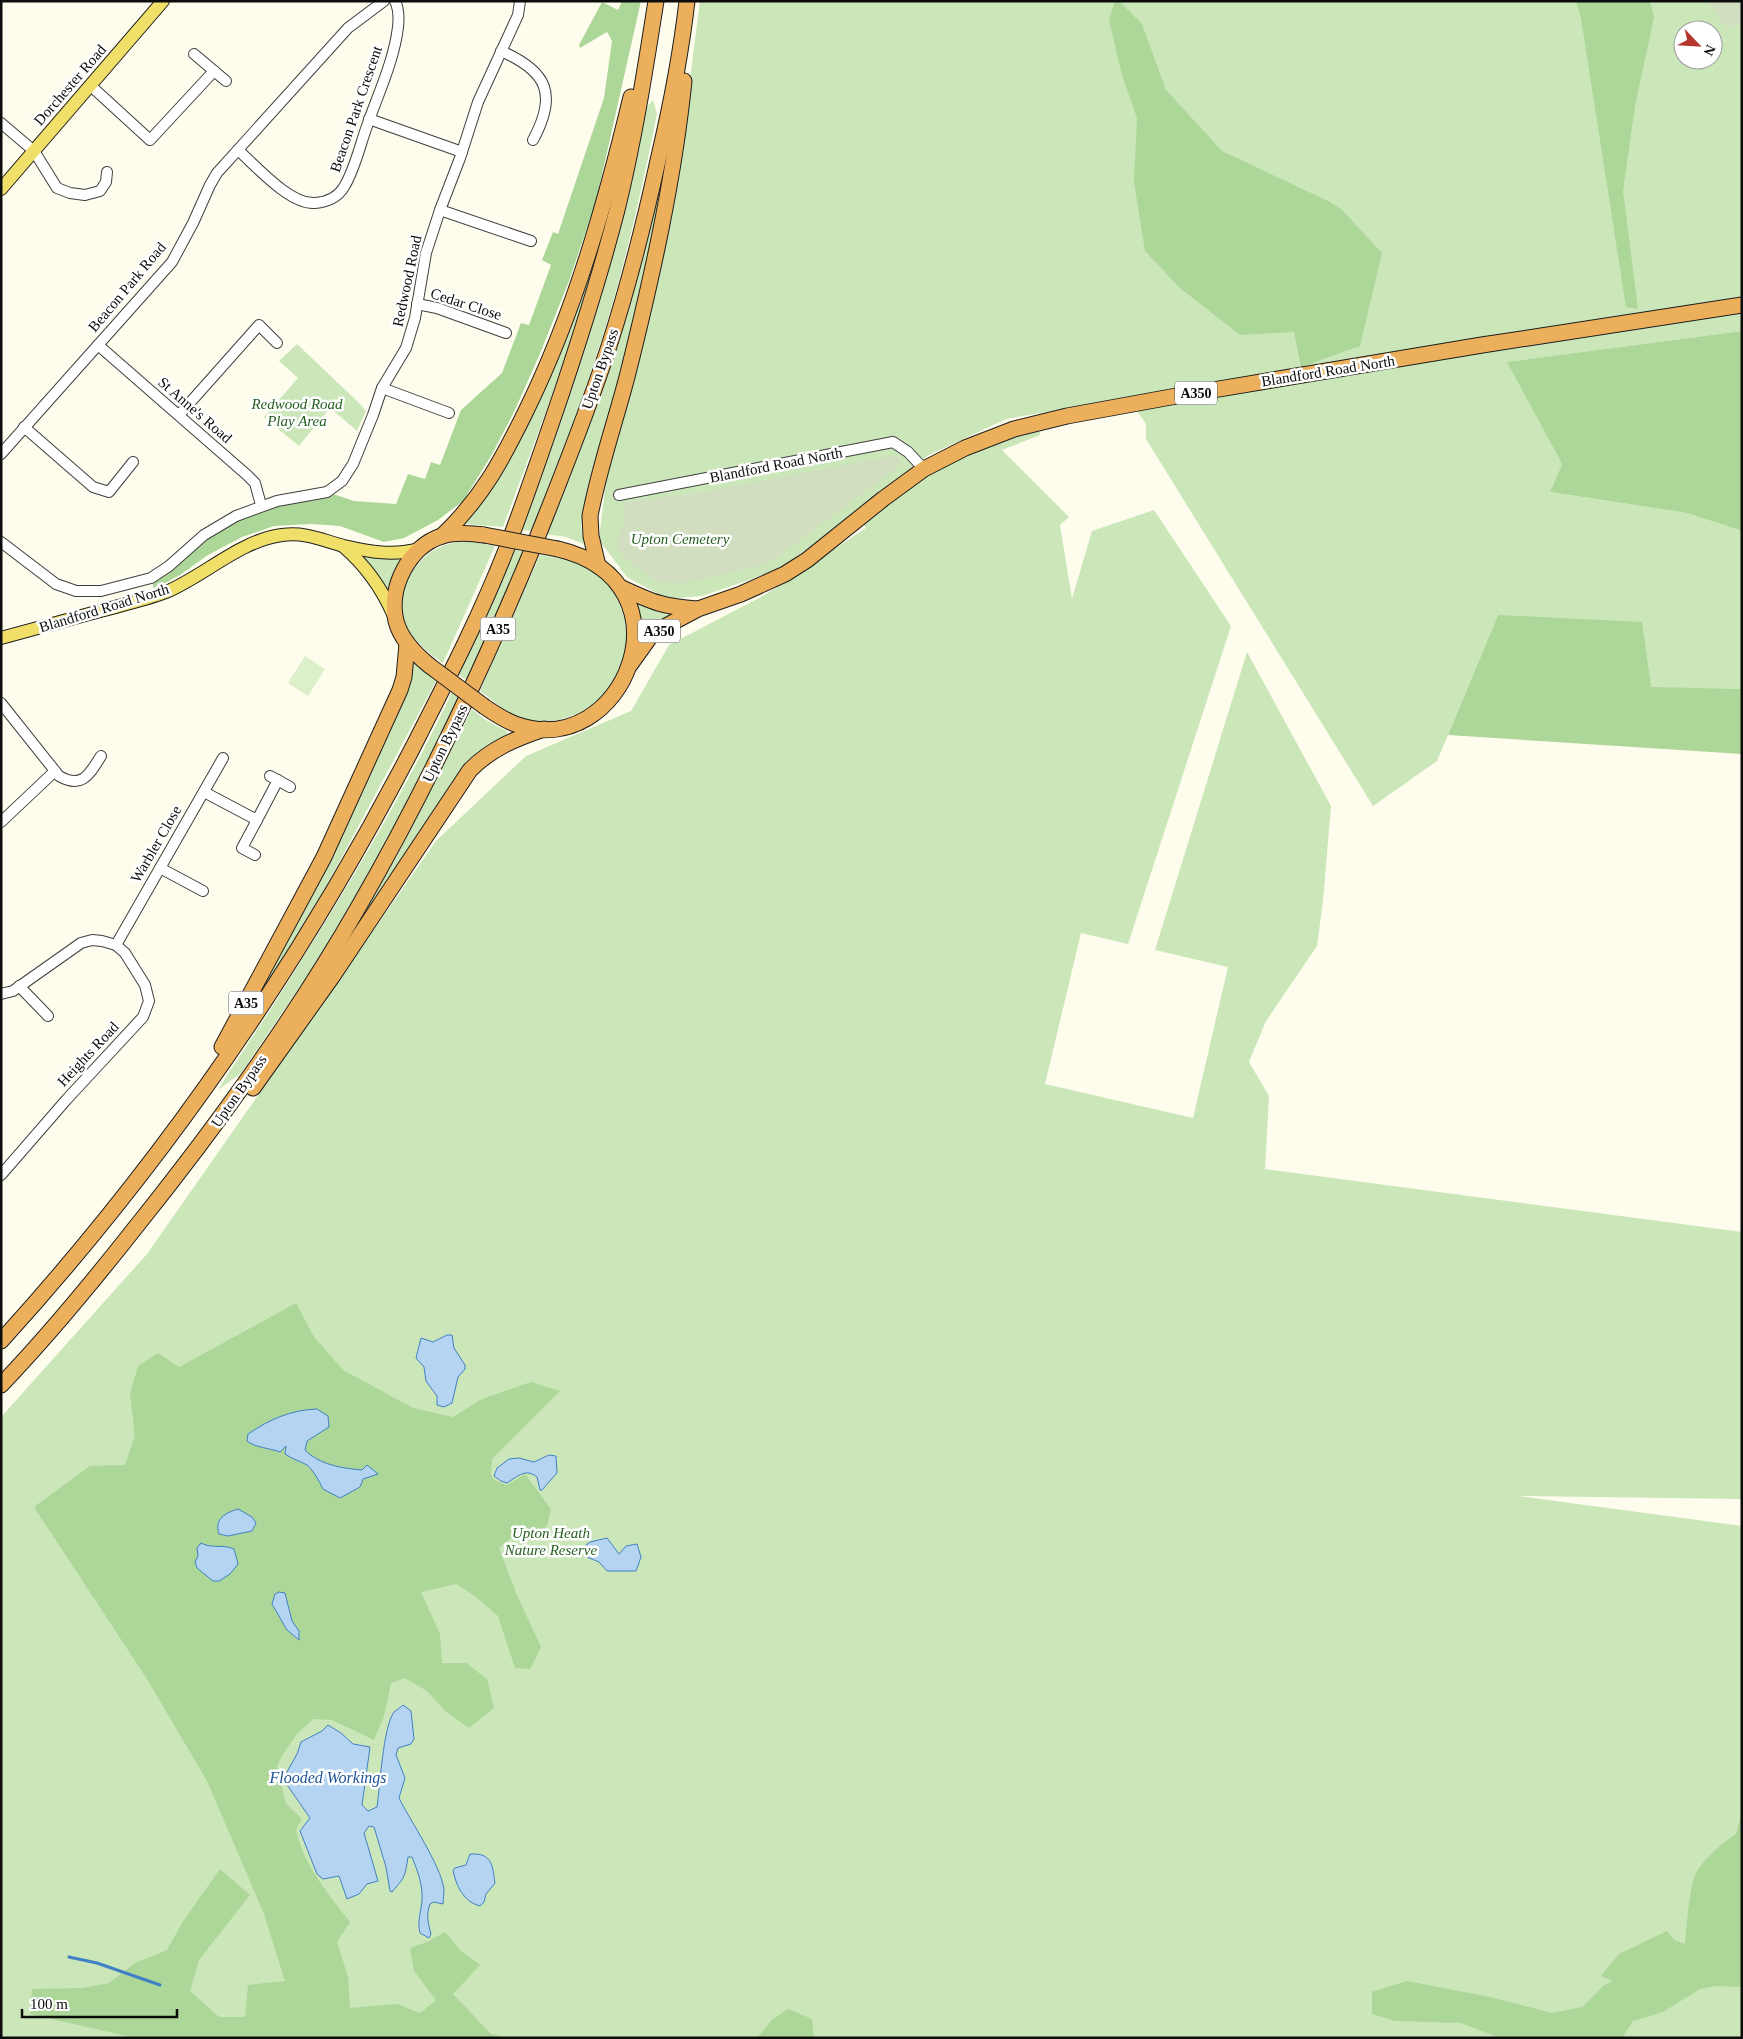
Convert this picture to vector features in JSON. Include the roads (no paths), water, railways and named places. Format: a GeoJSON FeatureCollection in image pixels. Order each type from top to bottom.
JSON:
{"type":"FeatureCollection","features":[{"type":"Feature","properties":{"kind":"highway","name":"A35"},"geometry":{"type":"LineString","coordinates":[[442,536],[471,506],[497,468],[536,390],[568,315],[609,184],[655,1]]}},
{"type":"Feature","properties":{"kind":"highway","name":"Upton Bypass"},"geometry":{"type":"LineString","coordinates":[[1,1341],[83,1246],[163,1147],[265,1000],[370,829],[437,700],[484,602],[505,552],[542,451],[601,269],[626,169],[639,105],[655,1]]}},
{"type":"Feature","properties":{"kind":"highway","name":"A35"},"geometry":{"type":"LineString","coordinates":[[598,566],[591,536],[590,516],[638,333],[663,216],[681,110],[686,56],[687,5]]}},
{"type":"Feature","properties":{"kind":"highway","name":"Upton Bypass"},"geometry":{"type":"LineString","coordinates":[[1,1385],[50,1331],[168,1188],[232,1101],[284,1026],[358,907],[423,788],[509,605],[579,430],[609,346],[642,228],[666,127],[687,5]]}},
{"type":"Feature","properties":{"kind":"highway","name":"Blandford Road North"},"geometry":{"type":"LineString","coordinates":[[630,665],[650,637],[666,626],[698,609],[741,594],[785,574],[807,560],[924,469],[987,439],[1038,422],[1482,345],[1742,305]]}},
{"type":"Feature","properties":{"kind":"highway"},"geometry":{"type":"LineString","coordinates":[[462,533],[484,535],[558,549],[579,555],[609,574],[622,588],[633,616],[635,627],[630,665],[614,694],[597,712],[567,726],[544,729],[514,724],[485,707],[430,666],[407,644],[396,619],[395,598],[399,580],[410,560],[419,549],[442,536],[462,533]]}},
{"type":"Feature","properties":{"kind":"highway","name":"Blandford Road North"},"geometry":{"type":"LineString","coordinates":[[622,588],[663,606],[698,609]]}},
{"type":"Feature","properties":{"kind":"highway","name":"A35"},"geometry":{"type":"LineString","coordinates":[[163,1147],[198,1084],[224,1045],[324,857],[400,690],[404,677],[407,644]]}},
{"type":"Feature","properties":{"kind":"highway","name":"A35"},"geometry":{"type":"LineString","coordinates":[[168,1188],[224,1126],[271,1064],[332,978],[470,770],[489,752],[501,745],[544,729]]}},
{"type":"Feature","properties":{"kind":"main road","name":"Dorchester Road"},"geometry":{"type":"LineString","coordinates":[[1,189],[163,1]]}},
{"type":"Feature","properties":{"kind":"main road","name":"Blandford Road North"},"geometry":{"type":"LineString","coordinates":[[1,638],[165,592],[195,578],[241,549],[271,537],[304,534],[343,546],[388,554],[402,554],[419,549]]}},
{"type":"Feature","properties":{"kind":"main road","name":"Blandford Road North"},"geometry":{"type":"LineString","coordinates":[[343,546],[372,574],[396,619]]}},
{"type":"Feature","properties":{"kind":"street","name":"Beacon Park Road"},"geometry":{"type":"LineString","coordinates":[[1,454],[172,262],[217,173],[348,28],[384,1]]}},
{"type":"Feature","properties":{"kind":"street","name":"Beacon Park Crescent"},"geometry":{"type":"LineString","coordinates":[[238,150],[291,196],[306,202],[323,202],[332,198],[344,186],[385,75],[395,40],[398,17],[395,1]]}},
{"type":"Feature","properties":{"kind":"street","name":"Redwood Road"},"geometry":{"type":"LineString","coordinates":[[1,542],[56,584],[76,591],[101,591],[151,578],[169,566],[204,535],[236,516],[261,505],[327,492],[342,480],[353,464],[382,388],[406,348],[411,333],[426,252],[478,102],[518,14],[520,1]]}},
{"type":"Feature","properties":{"kind":"street"},"geometry":{"type":"LineString","coordinates":[[501,51],[520,59],[533,70],[544,87],[546,100],[545,116],[533,140]]}},
{"type":"Feature","properties":{"kind":"street"},"geometry":{"type":"LineString","coordinates":[[194,54],[226,81]]}},
{"type":"Feature","properties":{"kind":"street"},"geometry":{"type":"LineString","coordinates":[[91,86],[150,140],[214,72]]}},
{"type":"Feature","properties":{"kind":"street"},"geometry":{"type":"LineString","coordinates":[[369,119],[462,152]]}},
{"type":"Feature","properties":{"kind":"street"},"geometry":{"type":"LineString","coordinates":[[1,122],[34,151],[57,188],[70,193],[85,195],[100,191],[106,182],[107,172]]}},
{"type":"Feature","properties":{"kind":"street"},"geometry":{"type":"LineString","coordinates":[[440,210],[531,241]]}},
{"type":"Feature","properties":{"kind":"street","name":"Cedar Close"},"geometry":{"type":"LineString","coordinates":[[417,304],[437,308],[506,333]]}},
{"type":"Feature","properties":{"kind":"street"},"geometry":{"type":"LineString","coordinates":[[179,415],[259,325],[277,342]]}},
{"type":"Feature","properties":{"kind":"street","name":"St Anne's Road"},"geometry":{"type":"LineString","coordinates":[[98,345],[247,475],[254,483],[261,505]]}},
{"type":"Feature","properties":{"kind":"street"},"geometry":{"type":"LineString","coordinates":[[382,388],[449,413]]}},
{"type":"Feature","properties":{"kind":"street"},"geometry":{"type":"LineString","coordinates":[[24,427],[93,487],[109,492],[133,462]]}},
{"type":"Feature","properties":{"kind":"street","name":"Blandford Road North"},"geometry":{"type":"LineString","coordinates":[[619,495],[893,442],[908,452],[924,469]]}},
{"type":"Feature","properties":{"kind":"street"},"geometry":{"type":"LineString","coordinates":[[1,703],[59,776],[69,782],[81,780],[90,774],[100,756]]}},
{"type":"Feature","properties":{"kind":"street","name":"Warbler Close"},"geometry":{"type":"LineString","coordinates":[[116,945],[223,758]]}},
{"type":"Feature","properties":{"kind":"street"},"geometry":{"type":"LineString","coordinates":[[1,822],[55,771]]}},
{"type":"Feature","properties":{"kind":"street"},"geometry":{"type":"LineString","coordinates":[[255,855],[242,848],[257,820],[274,778],[290,787]]}},
{"type":"Feature","properties":{"kind":"street"},"geometry":{"type":"LineString","coordinates":[[204,792],[257,820]]}},
{"type":"Feature","properties":{"kind":"street"},"geometry":{"type":"LineString","coordinates":[[160,868],[203,891]]}},
{"type":"Feature","properties":{"kind":"street"},"geometry":{"type":"LineString","coordinates":[[1,994],[9,993],[20,986],[81,943],[96,940],[116,945]]}},
{"type":"Feature","properties":{"kind":"street","name":"Heights Road"},"geometry":{"type":"LineString","coordinates":[[1,1175],[67,1099],[146,1013],[149,1001],[145,985],[132,962],[116,945]]}},
{"type":"Feature","properties":{"kind":"street"},"geometry":{"type":"LineString","coordinates":[[20,986],[48,1016]]}},
{"type":"Feature","properties":{"kind":"water"},"geometry":{"type":"Polygon","coordinates":[[[447,1335],[452,1335],[454,1348],[465,1365],[465,1369],[458,1377],[452,1403],[444,1407],[437,1405],[437,1396],[426,1381],[424,1367],[416,1358],[421,1338],[433,1342],[447,1335]]]}},
{"type":"Feature","properties":{"kind":"water"},"geometry":{"type":"Polygon","coordinates":[[[317,1409],[328,1416],[329,1427],[307,1441],[305,1450],[317,1459],[331,1465],[362,1470],[367,1465],[378,1474],[363,1479],[360,1487],[340,1498],[323,1489],[307,1465],[285,1454],[286,1446],[280,1452],[247,1441],[248,1434],[264,1424],[290,1413],[317,1409]]]}},
{"type":"Feature","properties":{"kind":"water"},"geometry":{"type":"Polygon","coordinates":[[[549,1455],[556,1456],[557,1473],[542,1490],[540,1490],[537,1477],[533,1474],[522,1474],[507,1483],[494,1476],[497,1468],[509,1459],[519,1458],[534,1462],[549,1455]]]}},
{"type":"Feature","properties":{"kind":"water"},"geometry":{"type":"Polygon","coordinates":[[[238,1509],[252,1517],[256,1523],[252,1531],[228,1536],[219,1534],[218,1524],[222,1517],[238,1509]]]}},
{"type":"Feature","properties":{"kind":"water"},"geometry":{"type":"Polygon","coordinates":[[[607,1538],[619,1554],[626,1546],[637,1544],[641,1557],[636,1571],[607,1571],[599,1562],[587,1557],[581,1549],[590,1542],[607,1538]]]}},
{"type":"Feature","properties":{"kind":"water"},"geometry":{"type":"Polygon","coordinates":[[[201,1543],[209,1546],[234,1549],[238,1564],[230,1574],[219,1581],[213,1581],[197,1568],[195,1562],[198,1556],[197,1548],[201,1543]]]}},
{"type":"Feature","properties":{"kind":"water"},"geometry":{"type":"Polygon","coordinates":[[[279,1592],[285,1593],[292,1621],[299,1631],[299,1640],[287,1630],[272,1604],[275,1594],[279,1592]]]}},
{"type":"Feature","properties":{"kind":"water","name":"Flooded Workings"},"geometry":{"type":"Polygon","coordinates":[[[403,1705],[411,1711],[414,1739],[411,1744],[398,1748],[396,1755],[405,1778],[399,1798],[437,1868],[444,1889],[443,1904],[434,1902],[430,1904],[428,1919],[431,1934],[429,1938],[420,1933],[419,1929],[422,1889],[412,1857],[408,1857],[402,1880],[392,1892],[390,1891],[386,1867],[374,1827],[369,1826],[364,1833],[378,1881],[367,1884],[359,1894],[347,1899],[339,1876],[323,1879],[317,1874],[300,1831],[310,1818],[283,1779],[297,1754],[301,1742],[322,1731],[328,1725],[353,1744],[370,1747],[362,1805],[368,1811],[377,1807],[387,1730],[394,1712],[403,1705]]]}},
{"type":"Feature","properties":{"kind":"water"},"geometry":{"type":"Polygon","coordinates":[[[470,1854],[478,1854],[487,1858],[493,1871],[495,1883],[486,1894],[484,1902],[480,1906],[465,1897],[456,1882],[453,1870],[466,1865],[470,1854]]]}},
{"type":"Feature","properties":{"kind":"waterway"},"geometry":{"type":"LineString","coordinates":[[69,1957],[97,1963],[160,1985]]}},
{"type":"Feature","properties":{"kind":"park label","name":"Redwood Road Play Area"},"geometry":{"type":"Point","coordinates":[297,412]}},
{"type":"Feature","properties":{"kind":"park label","name":"Upton Cemetery"},"geometry":{"type":"Point","coordinates":[680,539]}},
{"type":"Feature","properties":{"kind":"park label","name":"Upton Heath Nature Reserve"},"geometry":{"type":"Point","coordinates":[551,1542]}}]}
